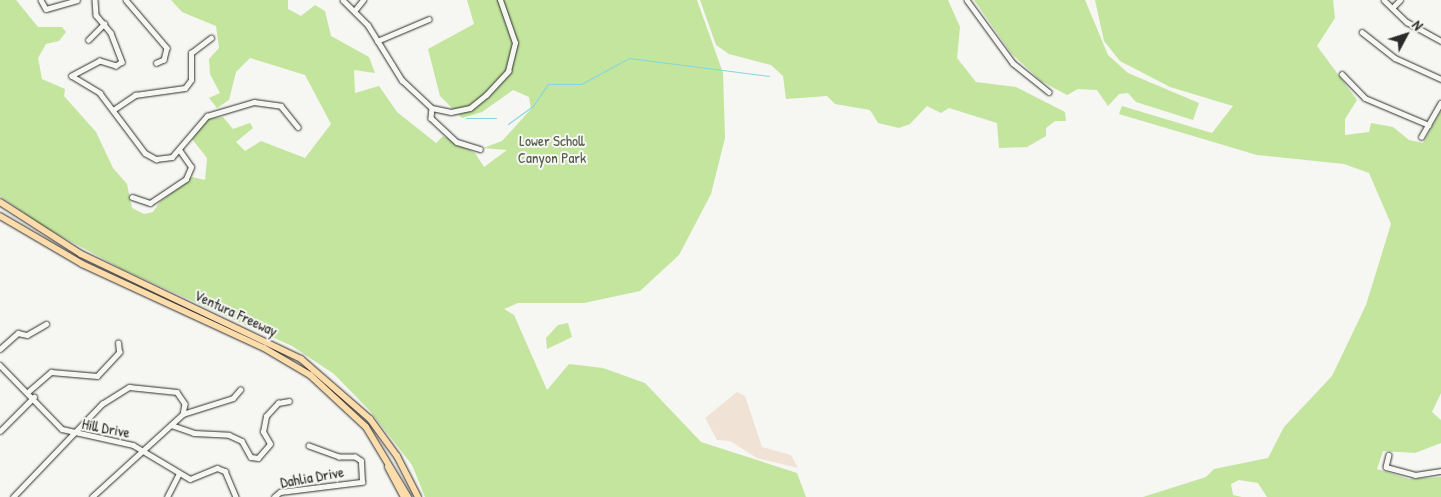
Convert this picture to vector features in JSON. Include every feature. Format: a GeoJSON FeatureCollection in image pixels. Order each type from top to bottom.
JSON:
{"type":"FeatureCollection","features":[{"type":"Feature","properties":{"kind":"highway","name":"Ventura Freeway"},"geometry":{"type":"LineString","coordinates":[[0,202],[81,254],[287,351],[336,386],[385,438],[418,497]]}},
{"type":"Feature","properties":{"kind":"highway"},"geometry":{"type":"LineString","coordinates":[[0,207],[78,256],[189,305]]}},
{"type":"Feature","properties":{"kind":"highway","name":"Ventura Freeway"},"geometry":{"type":"LineString","coordinates":[[0,217],[77,266],[275,357],[310,380],[364,430],[404,497]]}},
{"type":"Feature","properties":{"kind":"highway"},"geometry":{"type":"LineString","coordinates":[[0,217],[82,264],[264,348],[310,375],[366,427],[408,497]]}},
{"type":"Feature","properties":{"kind":"highway"},"geometry":{"type":"LineString","coordinates":[[336,386],[389,450],[414,497]]}},
{"type":"Feature","properties":{"kind":"street"},"geometry":{"type":"LineString","coordinates":[[40,0],[49,8],[77,0]]}},
{"type":"Feature","properties":{"kind":"street"},"geometry":{"type":"LineString","coordinates":[[95,0],[96,14],[118,47],[121,63],[116,66],[103,60],[75,71],[73,77],[98,91],[145,153],[162,160],[179,150],[207,116],[254,102],[281,106],[298,127]]}},
{"type":"Feature","properties":{"kind":"street"},"geometry":{"type":"LineString","coordinates":[[126,0],[167,48],[164,60],[157,62]]}},
{"type":"Feature","properties":{"kind":"street"},"geometry":{"type":"LineString","coordinates":[[343,0],[355,10],[399,77],[432,108],[463,110],[503,79],[515,43],[500,0]]}},
{"type":"Feature","properties":{"kind":"street"},"geometry":{"type":"LineString","coordinates":[[355,10],[363,0]]}},
{"type":"Feature","properties":{"kind":"street"},"geometry":{"type":"LineString","coordinates":[[967,0],[1008,57],[1049,92]]}},
{"type":"Feature","properties":{"kind":"street"},"geometry":{"type":"LineString","coordinates":[[1384,0],[1392,8],[1441,42]]}},
{"type":"Feature","properties":{"kind":"street"},"geometry":{"type":"LineString","coordinates":[[1392,8],[1400,0]]}},
{"type":"Feature","properties":{"kind":"street"},"geometry":{"type":"LineString","coordinates":[[377,41],[430,19]]}},
{"type":"Feature","properties":{"kind":"street"},"geometry":{"type":"LineString","coordinates":[[88,40],[104,24]]}},
{"type":"Feature","properties":{"kind":"street"},"geometry":{"type":"LineString","coordinates":[[1362,32],[1394,58],[1441,79]]}},
{"type":"Feature","properties":{"kind":"street"},"geometry":{"type":"LineString","coordinates":[[113,110],[134,95],[185,88],[191,80],[191,53],[211,38]]}},
{"type":"Feature","properties":{"kind":"street"},"geometry":{"type":"LineString","coordinates":[[1342,74],[1365,98],[1429,125]]}},
{"type":"Feature","properties":{"kind":"street"},"geometry":{"type":"LineString","coordinates":[[1420,138],[1441,103]]}},
{"type":"Feature","properties":{"kind":"street"},"geometry":{"type":"LineString","coordinates":[[432,108],[431,118],[457,142],[480,149]]}},
{"type":"Feature","properties":{"kind":"street"},"geometry":{"type":"LineString","coordinates":[[132,197],[150,203],[186,179],[191,167],[179,150]]}},
{"type":"Feature","properties":{"kind":"street"},"geometry":{"type":"LineString","coordinates":[[0,349],[18,333],[27,335],[46,324]]}},
{"type":"Feature","properties":{"kind":"street"},"geometry":{"type":"LineString","coordinates":[[29,392],[51,372],[97,376],[119,352],[118,343]]}},
{"type":"Feature","properties":{"kind":"street","name":"Hill Drive"},"geometry":{"type":"LineString","coordinates":[[0,365],[34,397],[62,429],[76,436],[143,449],[178,476]]}},
{"type":"Feature","properties":{"kind":"street"},"geometry":{"type":"LineString","coordinates":[[13,497],[76,436],[102,404],[129,387],[177,392],[185,404],[183,414]]}},
{"type":"Feature","properties":{"kind":"street"},"geometry":{"type":"LineString","coordinates":[[92,497],[183,414],[233,398],[240,390]]}},
{"type":"Feature","properties":{"kind":"street"},"geometry":{"type":"LineString","coordinates":[[0,431],[34,397]]}},
{"type":"Feature","properties":{"kind":"street"},"geometry":{"type":"LineString","coordinates":[[171,425],[194,433],[229,435],[242,441],[251,457],[258,458],[270,444],[263,432],[266,416],[278,403],[289,401]]}},
{"type":"Feature","properties":{"kind":"street","name":"Dahlia Drive"},"geometry":{"type":"LineString","coordinates":[[274,497],[280,492],[362,482],[361,461],[309,446]]}},
{"type":"Feature","properties":{"kind":"street"},"geometry":{"type":"LineString","coordinates":[[1389,455],[1386,467],[1415,475],[1441,471]]}},
{"type":"Feature","properties":{"kind":"street"},"geometry":{"type":"LineString","coordinates":[[167,497],[178,476],[190,479],[217,468],[225,471],[236,497]]}},
{"type":"Feature","properties":{"kind":"shaded area"},"geometry":{"type":"Polygon","coordinates":[[[737,392],[745,396],[762,447],[791,455],[798,468],[757,458],[730,441],[717,440],[705,418],[737,392]]]}},
{"type":"Feature","properties":{"kind":"green space","name":"Lower Scholl Canyon Park"},"geometry":{"type":"Polygon","coordinates":[[[0,0],[16,0],[38,27],[62,27],[66,32],[59,41],[46,44],[38,58],[42,79],[65,89],[64,96],[96,132],[113,168],[127,184],[132,208],[144,214],[153,212],[160,202],[192,177],[205,180],[207,158],[192,139],[208,119],[223,117],[233,129],[250,123],[253,128],[236,142],[245,151],[261,141],[305,158],[331,124],[305,75],[250,58],[236,72],[229,100],[217,108],[209,98],[220,93],[210,74],[209,59],[219,48],[216,26],[182,12],[171,0],[288,0],[288,9],[301,16],[315,5],[325,11],[331,36],[369,57],[375,73],[354,70],[355,93],[379,86],[397,112],[436,143],[443,136],[475,153],[484,167],[507,150],[483,148],[502,141],[531,109],[529,97],[513,90],[482,112],[462,118],[440,96],[428,49],[474,24],[467,0],[697,0],[723,73],[725,138],[711,194],[679,255],[640,291],[584,303],[518,303],[504,309],[514,315],[547,390],[569,364],[603,368],[645,383],[701,442],[797,473],[806,497],[425,497],[412,465],[370,411],[334,374],[292,346],[122,269],[44,227],[0,196],[0,0]]]}},
{"type":"Feature","properties":{"kind":"green space"},"geometry":{"type":"Polygon","coordinates":[[[700,0],[948,0],[960,27],[957,58],[976,82],[1016,87],[1065,112],[1066,121],[1055,121],[1046,128],[1046,136],[1027,147],[999,148],[997,123],[949,108],[941,113],[927,106],[910,124],[899,128],[878,123],[870,110],[835,104],[827,96],[786,99],[783,76],[771,65],[729,54],[716,45],[700,0]]]}},
{"type":"Feature","properties":{"kind":"green space"},"geometry":{"type":"Polygon","coordinates":[[[974,0],[1085,0],[1108,55],[1128,73],[1199,103],[1193,120],[1136,102],[1128,93],[1119,94],[1108,106],[1097,90],[1078,89],[1067,95],[1041,81],[1011,53],[974,0]]]}},
{"type":"Feature","properties":{"kind":"green space"},"geometry":{"type":"Polygon","coordinates":[[[1095,0],[1333,0],[1335,18],[1317,46],[1357,100],[1345,119],[1345,135],[1369,132],[1371,123],[1393,127],[1409,140],[1423,143],[1441,111],[1441,393],[1432,412],[1441,420],[1441,443],[1415,453],[1383,451],[1377,469],[1409,479],[1441,477],[1441,497],[1267,497],[1258,483],[1239,480],[1231,484],[1233,495],[1242,497],[1143,497],[1206,477],[1214,469],[1268,458],[1284,427],[1332,376],[1366,305],[1391,224],[1369,173],[1344,164],[1257,155],[1119,114],[1122,106],[1212,133],[1233,106],[1170,87],[1120,61],[1104,41],[1095,0]]]}},
{"type":"Feature","properties":{"kind":"green space"},"geometry":{"type":"Polygon","coordinates":[[[568,323],[572,337],[547,349],[546,338],[558,325],[568,323]]]}},
{"type":"Feature","properties":{"kind":"waterway"},"geometry":{"type":"LineString","coordinates":[[508,124],[533,106],[548,84],[581,84],[629,58],[769,76]]}},
{"type":"Feature","properties":{"kind":"waterway"},"geometry":{"type":"LineString","coordinates":[[466,118],[496,118]]}}]}
